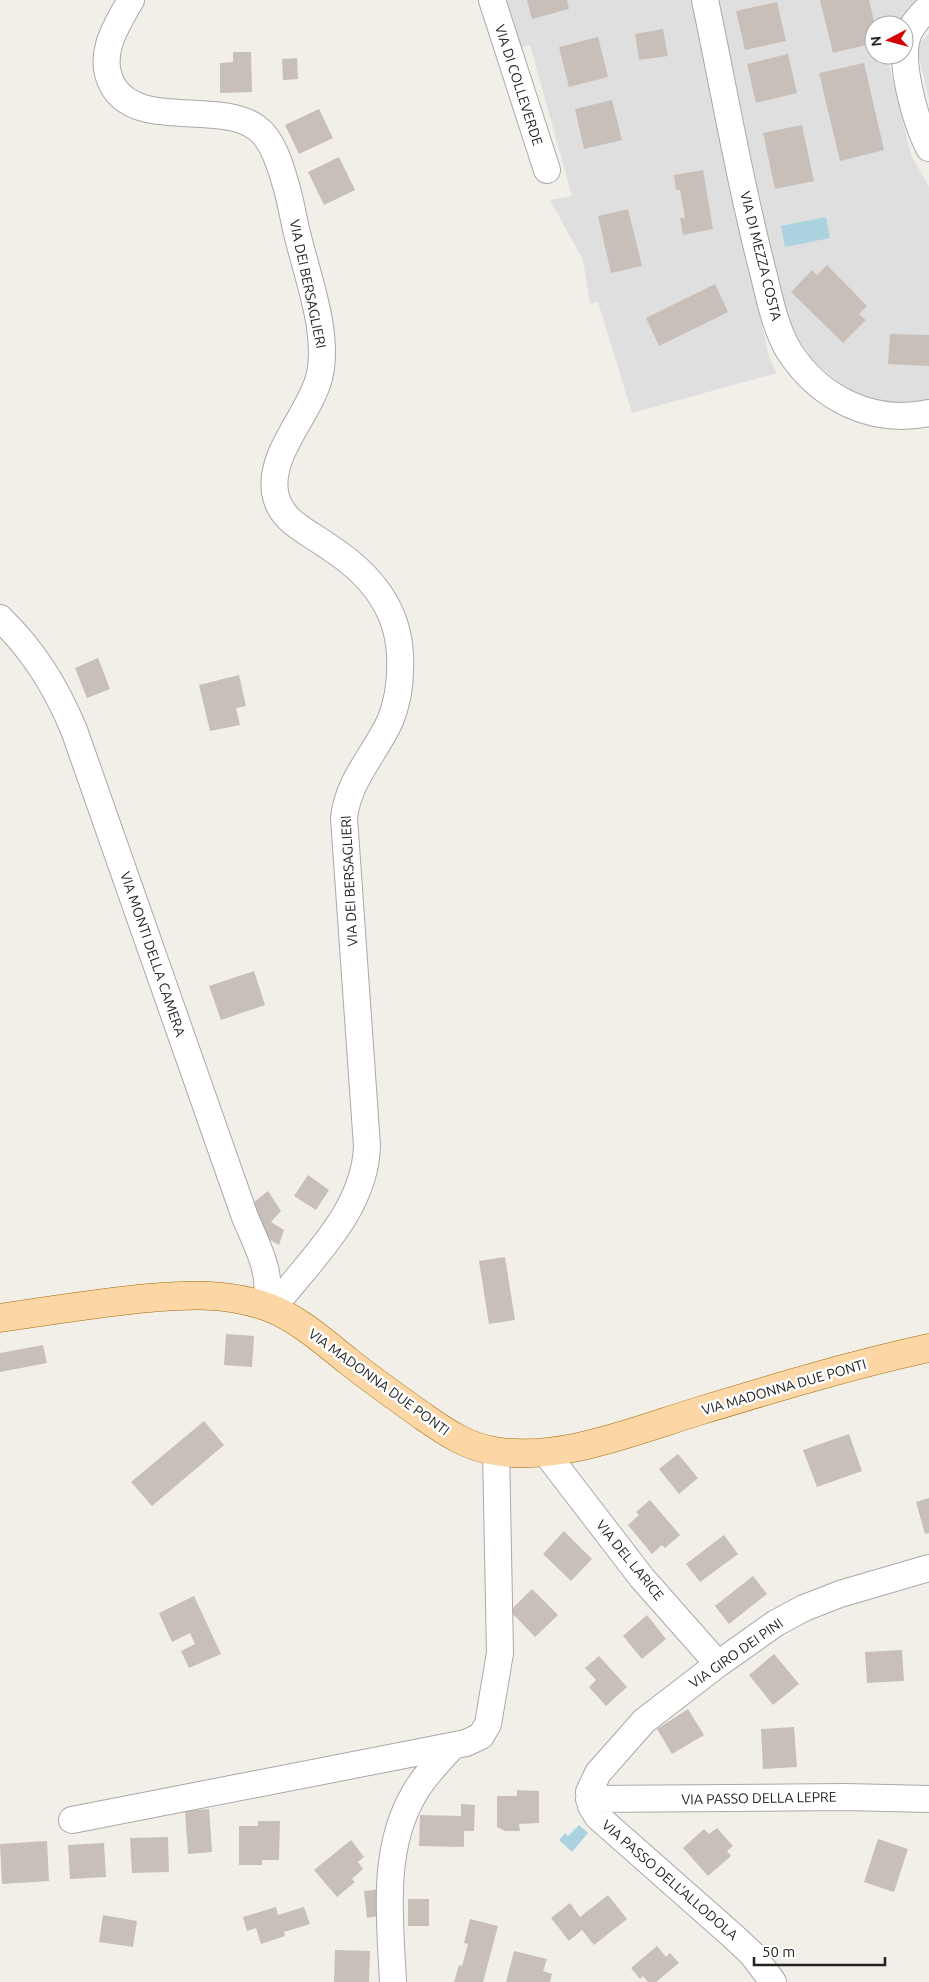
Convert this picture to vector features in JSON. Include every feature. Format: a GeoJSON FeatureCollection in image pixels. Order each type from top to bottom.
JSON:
{"type":"FeatureCollection","features":[{"type":"Feature","properties":{"kind":"main road","name":"VIA MADONNA DUE PONTI"},"geometry":{"type":"LineString","coordinates":[[0,1318],[98,1303],[196,1294],[240,1298],[269,1308],[312,1333],[394,1396],[451,1436],[470,1445],[496,1452],[546,1453],[636,1430],[810,1378],[929,1348]]}},
{"type":"Feature","properties":{"kind":"street","name":"VIA DEI BERSAGLIERI"},"geometry":{"type":"LineString","coordinates":[[131,0],[112,35],[107,52],[109,75],[120,95],[128,102],[146,108],[236,119],[257,128],[271,145],[289,194],[318,318],[323,353],[317,386],[280,459],[274,482],[275,494],[287,518],[330,547],[378,589],[392,616],[399,644],[400,681],[396,702],[389,722],[350,791],[344,825],[367,1146],[364,1175],[348,1212],[269,1308]]}},
{"type":"Feature","properties":{"kind":"street","name":"VIA DI COLLEVERDE"},"geometry":{"type":"LineString","coordinates":[[492,0],[547,170]]}},
{"type":"Feature","properties":{"kind":"street","name":"VIA DI MEZZA COSTA"},"geometry":{"type":"LineString","coordinates":[[705,0],[758,252],[776,320],[789,350],[814,379],[838,397],[861,410],[894,417],[929,413]]}},
{"type":"Feature","properties":{"kind":"street"},"geometry":{"type":"LineString","coordinates":[[929,7],[915,23],[908,35],[906,58],[917,115],[929,148]]}},
{"type":"Feature","properties":{"kind":"street","name":"VIA MONTI DELLA CAMERA"},"geometry":{"type":"LineString","coordinates":[[0,618],[22,640],[41,665],[61,698],[74,730],[245,1217],[264,1263],[269,1285],[269,1308]]}},
{"type":"Feature","properties":{"kind":"street"},"geometry":{"type":"LineString","coordinates":[[72,1820],[472,1742],[485,1730],[490,1717],[501,1635],[496,1452]]}},
{"type":"Feature","properties":{"kind":"street","name":"VIA DEL LARICE"},"geometry":{"type":"LineString","coordinates":[[546,1453],[642,1578],[718,1664]]}},
{"type":"Feature","properties":{"kind":"street","name":"VIA GIRO DEI PINI"},"geometry":{"type":"LineString","coordinates":[[589,1800],[594,1778],[633,1733],[655,1712],[776,1623],[804,1608],[840,1594],[929,1568]]}},
{"type":"Feature","properties":{"kind":"street"},"geometry":{"type":"LineString","coordinates":[[393,1982],[390,1884],[399,1832],[414,1794],[453,1746]]}},
{"type":"Feature","properties":{"kind":"street","name":"VIA PASSO DELLA LEPRE"},"geometry":{"type":"LineString","coordinates":[[589,1800],[845,1796],[929,1799]]}},
{"type":"Feature","properties":{"kind":"street","name":"VIA PASSO DELL'ALLODOLA"},"geometry":{"type":"LineString","coordinates":[[589,1800],[598,1817],[734,1936],[752,1954],[773,1982]]}},
{"type":"Feature","properties":{"kind":"shaded area"},"geometry":{"type":"Polygon","coordinates":[[[506,0],[691,0],[769,357],[777,373],[632,413],[598,302],[590,304],[583,260],[550,200],[572,196],[530,45],[517,49],[506,0]]]}},
{"type":"Feature","properties":{"kind":"shaded area"},"geometry":{"type":"Polygon","coordinates":[[[718,0],[920,0],[907,15],[864,15],[864,65],[889,65],[911,155],[929,187],[929,401],[906,406],[871,401],[840,384],[813,360],[783,318],[718,0]]]}},
{"type":"Feature","properties":{"kind":"shaded area"},"geometry":{"type":"Polygon","coordinates":[[[929,33],[929,99],[918,53],[920,43],[929,33]]]}},
{"type":"Feature","properties":{"kind":"water"},"geometry":{"type":"Polygon","coordinates":[[[826,217],[830,238],[785,247],[781,226],[826,217]]]}},
{"type":"Feature","properties":{"kind":"water"},"geometry":{"type":"Polygon","coordinates":[[[579,1825],[588,1833],[572,1852],[559,1840],[565,1833],[568,1836],[579,1825]]]}},
{"type":"Feature","properties":{"kind":"building"},"geometry":{"type":"Polygon","coordinates":[[[527,0],[567,0],[569,9],[532,19],[527,0]]]}},
{"type":"Feature","properties":{"kind":"building"},"geometry":{"type":"Polygon","coordinates":[[[820,0],[869,0],[873,15],[864,15],[864,45],[833,53],[820,0]]]}},
{"type":"Feature","properties":{"kind":"building"},"geometry":{"type":"Polygon","coordinates":[[[777,2],[786,41],[745,50],[736,11],[777,2]]]}},
{"type":"Feature","properties":{"kind":"building"},"geometry":{"type":"Polygon","coordinates":[[[663,29],[668,56],[639,60],[635,34],[663,29]]]}},
{"type":"Feature","properties":{"kind":"building"},"geometry":{"type":"Polygon","coordinates":[[[598,37],[608,77],[569,87],[559,47],[598,37]]]}},
{"type":"Feature","properties":{"kind":"building"},"geometry":{"type":"Polygon","coordinates":[[[233,52],[251,52],[252,92],[220,93],[220,63],[233,62],[233,52]]]}},
{"type":"Feature","properties":{"kind":"building"},"geometry":{"type":"Polygon","coordinates":[[[788,54],[797,93],[756,103],[747,64],[788,54]]]}},
{"type":"Feature","properties":{"kind":"building"},"geometry":{"type":"Polygon","coordinates":[[[297,58],[298,79],[283,80],[282,59],[297,58]]]}},
{"type":"Feature","properties":{"kind":"building"},"geometry":{"type":"Polygon","coordinates":[[[864,63],[884,150],[840,161],[819,73],[864,63]]]}},
{"type":"Feature","properties":{"kind":"building"},"geometry":{"type":"Polygon","coordinates":[[[612,100],[622,140],[584,149],[575,109],[612,100]]]}},
{"type":"Feature","properties":{"kind":"building"},"geometry":{"type":"Polygon","coordinates":[[[319,109],[333,138],[299,154],[285,125],[319,109]]]}},
{"type":"Feature","properties":{"kind":"building"},"geometry":{"type":"Polygon","coordinates":[[[802,125],[814,181],[775,189],[763,133],[802,125]]]}},
{"type":"Feature","properties":{"kind":"building"},"geometry":{"type":"Polygon","coordinates":[[[339,157],[355,190],[324,205],[308,172],[339,157]]]}},
{"type":"Feature","properties":{"kind":"building"},"geometry":{"type":"Polygon","coordinates":[[[703,170],[713,229],[683,235],[680,218],[685,218],[680,190],[676,190],[674,175],[703,170]]]}},
{"type":"Feature","properties":{"kind":"building"},"geometry":{"type":"Polygon","coordinates":[[[628,209],[642,266],[611,273],[598,216],[628,209]]]}},
{"type":"Feature","properties":{"kind":"building"},"geometry":{"type":"Polygon","coordinates":[[[827,265],[867,306],[859,314],[866,320],[843,343],[791,292],[812,270],[817,275],[827,265]]]}},
{"type":"Feature","properties":{"kind":"building"},"geometry":{"type":"Polygon","coordinates":[[[715,284],[728,312],[659,346],[646,318],[715,284]]]}},
{"type":"Feature","properties":{"kind":"building"},"geometry":{"type":"Polygon","coordinates":[[[890,334],[929,335],[929,366],[888,364],[890,334]]]}},
{"type":"Feature","properties":{"kind":"building"},"geometry":{"type":"Polygon","coordinates":[[[98,658],[110,689],[87,698],[75,668],[98,658]]]}},
{"type":"Feature","properties":{"kind":"building"},"geometry":{"type":"Polygon","coordinates":[[[239,675],[246,706],[236,708],[240,725],[210,731],[199,685],[239,675]]]}},
{"type":"Feature","properties":{"kind":"building"},"geometry":{"type":"Polygon","coordinates":[[[254,971],[265,1005],[221,1020],[209,986],[254,971]]]}},
{"type":"Feature","properties":{"kind":"building"},"geometry":{"type":"Polygon","coordinates":[[[308,1175],[329,1190],[316,1210],[294,1196],[308,1175]]]}},
{"type":"Feature","properties":{"kind":"building"},"geometry":{"type":"Polygon","coordinates":[[[268,1191],[281,1211],[271,1222],[284,1230],[279,1245],[260,1234],[249,1206],[268,1191]]]}},
{"type":"Feature","properties":{"kind":"building"},"geometry":{"type":"Polygon","coordinates":[[[505,1257],[515,1320],[489,1324],[479,1261],[505,1257]]]}},
{"type":"Feature","properties":{"kind":"building"},"geometry":{"type":"Polygon","coordinates":[[[226,1334],[254,1336],[252,1367],[224,1365],[226,1334]]]}},
{"type":"Feature","properties":{"kind":"building"},"geometry":{"type":"Polygon","coordinates":[[[43,1345],[47,1363],[0,1372],[0,1353],[43,1345]]]}},
{"type":"Feature","properties":{"kind":"building"},"geometry":{"type":"Polygon","coordinates":[[[204,1421],[224,1445],[152,1506],[131,1482],[204,1421]]]}},
{"type":"Feature","properties":{"kind":"building"},"geometry":{"type":"Polygon","coordinates":[[[849,1434],[862,1471],[817,1487],[803,1450],[849,1434]]]}},
{"type":"Feature","properties":{"kind":"building"},"geometry":{"type":"Polygon","coordinates":[[[678,1454],[698,1478],[679,1494],[659,1469],[678,1454]]]}},
{"type":"Feature","properties":{"kind":"building"},"geometry":{"type":"Polygon","coordinates":[[[929,1498],[929,1533],[925,1534],[916,1502],[929,1498]]]}},
{"type":"Feature","properties":{"kind":"building"},"geometry":{"type":"Polygon","coordinates":[[[650,1500],[680,1535],[665,1548],[662,1545],[652,1554],[628,1525],[639,1515],[636,1512],[650,1500]]]}},
{"type":"Feature","properties":{"kind":"building"},"geometry":{"type":"Polygon","coordinates":[[[564,1531],[592,1559],[571,1581],[543,1554],[564,1531]]]}},
{"type":"Feature","properties":{"kind":"building"},"geometry":{"type":"Polygon","coordinates":[[[724,1535],[738,1554],[700,1582],[686,1564],[724,1535]]]}},
{"type":"Feature","properties":{"kind":"building"},"geometry":{"type":"Polygon","coordinates":[[[753,1576],[767,1594],[729,1624],[715,1606],[753,1576]]]}},
{"type":"Feature","properties":{"kind":"building"},"geometry":{"type":"Polygon","coordinates":[[[532,1589],[558,1615],[535,1637],[510,1611],[532,1589]]]}},
{"type":"Feature","properties":{"kind":"building"},"geometry":{"type":"Polygon","coordinates":[[[194,1596],[221,1654],[189,1668],[181,1651],[195,1644],[190,1633],[172,1642],[159,1613],[194,1596]]]}},
{"type":"Feature","properties":{"kind":"building"},"geometry":{"type":"Polygon","coordinates":[[[647,1615],[666,1639],[642,1659],[623,1636],[647,1615]]]}},
{"type":"Feature","properties":{"kind":"building"},"geometry":{"type":"Polygon","coordinates":[[[902,1650],[904,1681],[867,1683],[865,1652],[902,1650]]]}},
{"type":"Feature","properties":{"kind":"building"},"geometry":{"type":"Polygon","coordinates":[[[774,1654],[799,1684],[773,1705],[749,1675],[774,1654]]]}},
{"type":"Feature","properties":{"kind":"building"},"geometry":{"type":"Polygon","coordinates":[[[599,1656],[627,1687],[606,1706],[589,1687],[596,1680],[585,1668],[599,1656]]]}},
{"type":"Feature","properties":{"kind":"building"},"geometry":{"type":"Polygon","coordinates":[[[688,1709],[704,1735],[672,1754],[657,1729],[688,1709]]]}},
{"type":"Feature","properties":{"kind":"building"},"geometry":{"type":"Polygon","coordinates":[[[794,1727],[797,1767],[763,1769],[761,1729],[794,1727]]]}},
{"type":"Feature","properties":{"kind":"building"},"geometry":{"type":"Polygon","coordinates":[[[517,1790],[539,1791],[539,1823],[519,1824],[520,1831],[505,1831],[497,1827],[497,1796],[517,1796],[517,1790]]]}},
{"type":"Feature","properties":{"kind":"building"},"geometry":{"type":"Polygon","coordinates":[[[461,1804],[475,1805],[474,1831],[464,1831],[464,1847],[419,1846],[420,1815],[461,1816],[461,1804]]]}},
{"type":"Feature","properties":{"kind":"building"},"geometry":{"type":"Polygon","coordinates":[[[209,1809],[212,1852],[188,1854],[185,1811],[209,1809]]]}},
{"type":"Feature","properties":{"kind":"building"},"geometry":{"type":"Polygon","coordinates":[[[258,1821],[280,1821],[279,1860],[262,1860],[262,1865],[239,1865],[239,1826],[258,1826],[258,1821]]]}},
{"type":"Feature","properties":{"kind":"building"},"geometry":{"type":"Polygon","coordinates":[[[717,1828],[733,1846],[727,1851],[731,1856],[708,1876],[683,1848],[704,1829],[709,1834],[717,1828]]]}},
{"type":"Feature","properties":{"kind":"building"},"geometry":{"type":"Polygon","coordinates":[[[168,1837],[169,1872],[132,1873],[130,1838],[168,1837]]]}},
{"type":"Feature","properties":{"kind":"building"},"geometry":{"type":"Polygon","coordinates":[[[878,1839],[908,1849],[894,1892],[864,1882],[878,1839]]]}},
{"type":"Feature","properties":{"kind":"building"},"geometry":{"type":"Polygon","coordinates":[[[351,1840],[364,1857],[358,1862],[363,1869],[352,1879],[355,1882],[337,1897],[314,1870],[351,1840]]]}},
{"type":"Feature","properties":{"kind":"building"},"geometry":{"type":"Polygon","coordinates":[[[47,1841],[49,1881],[2,1884],[0,1844],[47,1841]]]}},
{"type":"Feature","properties":{"kind":"building"},"geometry":{"type":"Polygon","coordinates":[[[104,1843],[106,1877],[70,1879],[68,1845],[104,1843]]]}},
{"type":"Feature","properties":{"kind":"building"},"geometry":{"type":"Polygon","coordinates":[[[381,1889],[384,1915],[367,1918],[364,1891],[381,1889]]]}},
{"type":"Feature","properties":{"kind":"building"},"geometry":{"type":"Polygon","coordinates":[[[608,1895],[627,1919],[594,1945],[582,1930],[569,1941],[551,1918],[570,1903],[580,1917],[608,1895]]]}},
{"type":"Feature","properties":{"kind":"building"},"geometry":{"type":"Polygon","coordinates":[[[408,1899],[429,1899],[429,1926],[408,1926],[408,1899]]]}},
{"type":"Feature","properties":{"kind":"building"},"geometry":{"type":"Polygon","coordinates":[[[276,1907],[278,1915],[304,1907],[310,1924],[284,1932],[285,1936],[261,1944],[256,1928],[247,1931],[243,1917],[276,1907]]]}},
{"type":"Feature","properties":{"kind":"building"},"geometry":{"type":"Polygon","coordinates":[[[103,1915],[137,1921],[133,1947],[99,1942],[103,1915]]]}},
{"type":"Feature","properties":{"kind":"building"},"geometry":{"type":"Polygon","coordinates":[[[470,1919],[498,1926],[483,1982],[454,1982],[459,1965],[462,1966],[468,1944],[464,1943],[470,1919]]]}},
{"type":"Feature","properties":{"kind":"building"},"geometry":{"type":"Polygon","coordinates":[[[657,1946],[666,1957],[670,1953],[679,1963],[656,1982],[648,1982],[643,1976],[640,1979],[631,1968],[657,1946]]]}},
{"type":"Feature","properties":{"kind":"building"},"geometry":{"type":"Polygon","coordinates":[[[335,1950],[370,1951],[369,1982],[334,1982],[335,1950]]]}},
{"type":"Feature","properties":{"kind":"building"},"geometry":{"type":"Polygon","coordinates":[[[514,1951],[547,1959],[543,1971],[552,1974],[550,1982],[506,1982],[514,1951]]]}}]}
